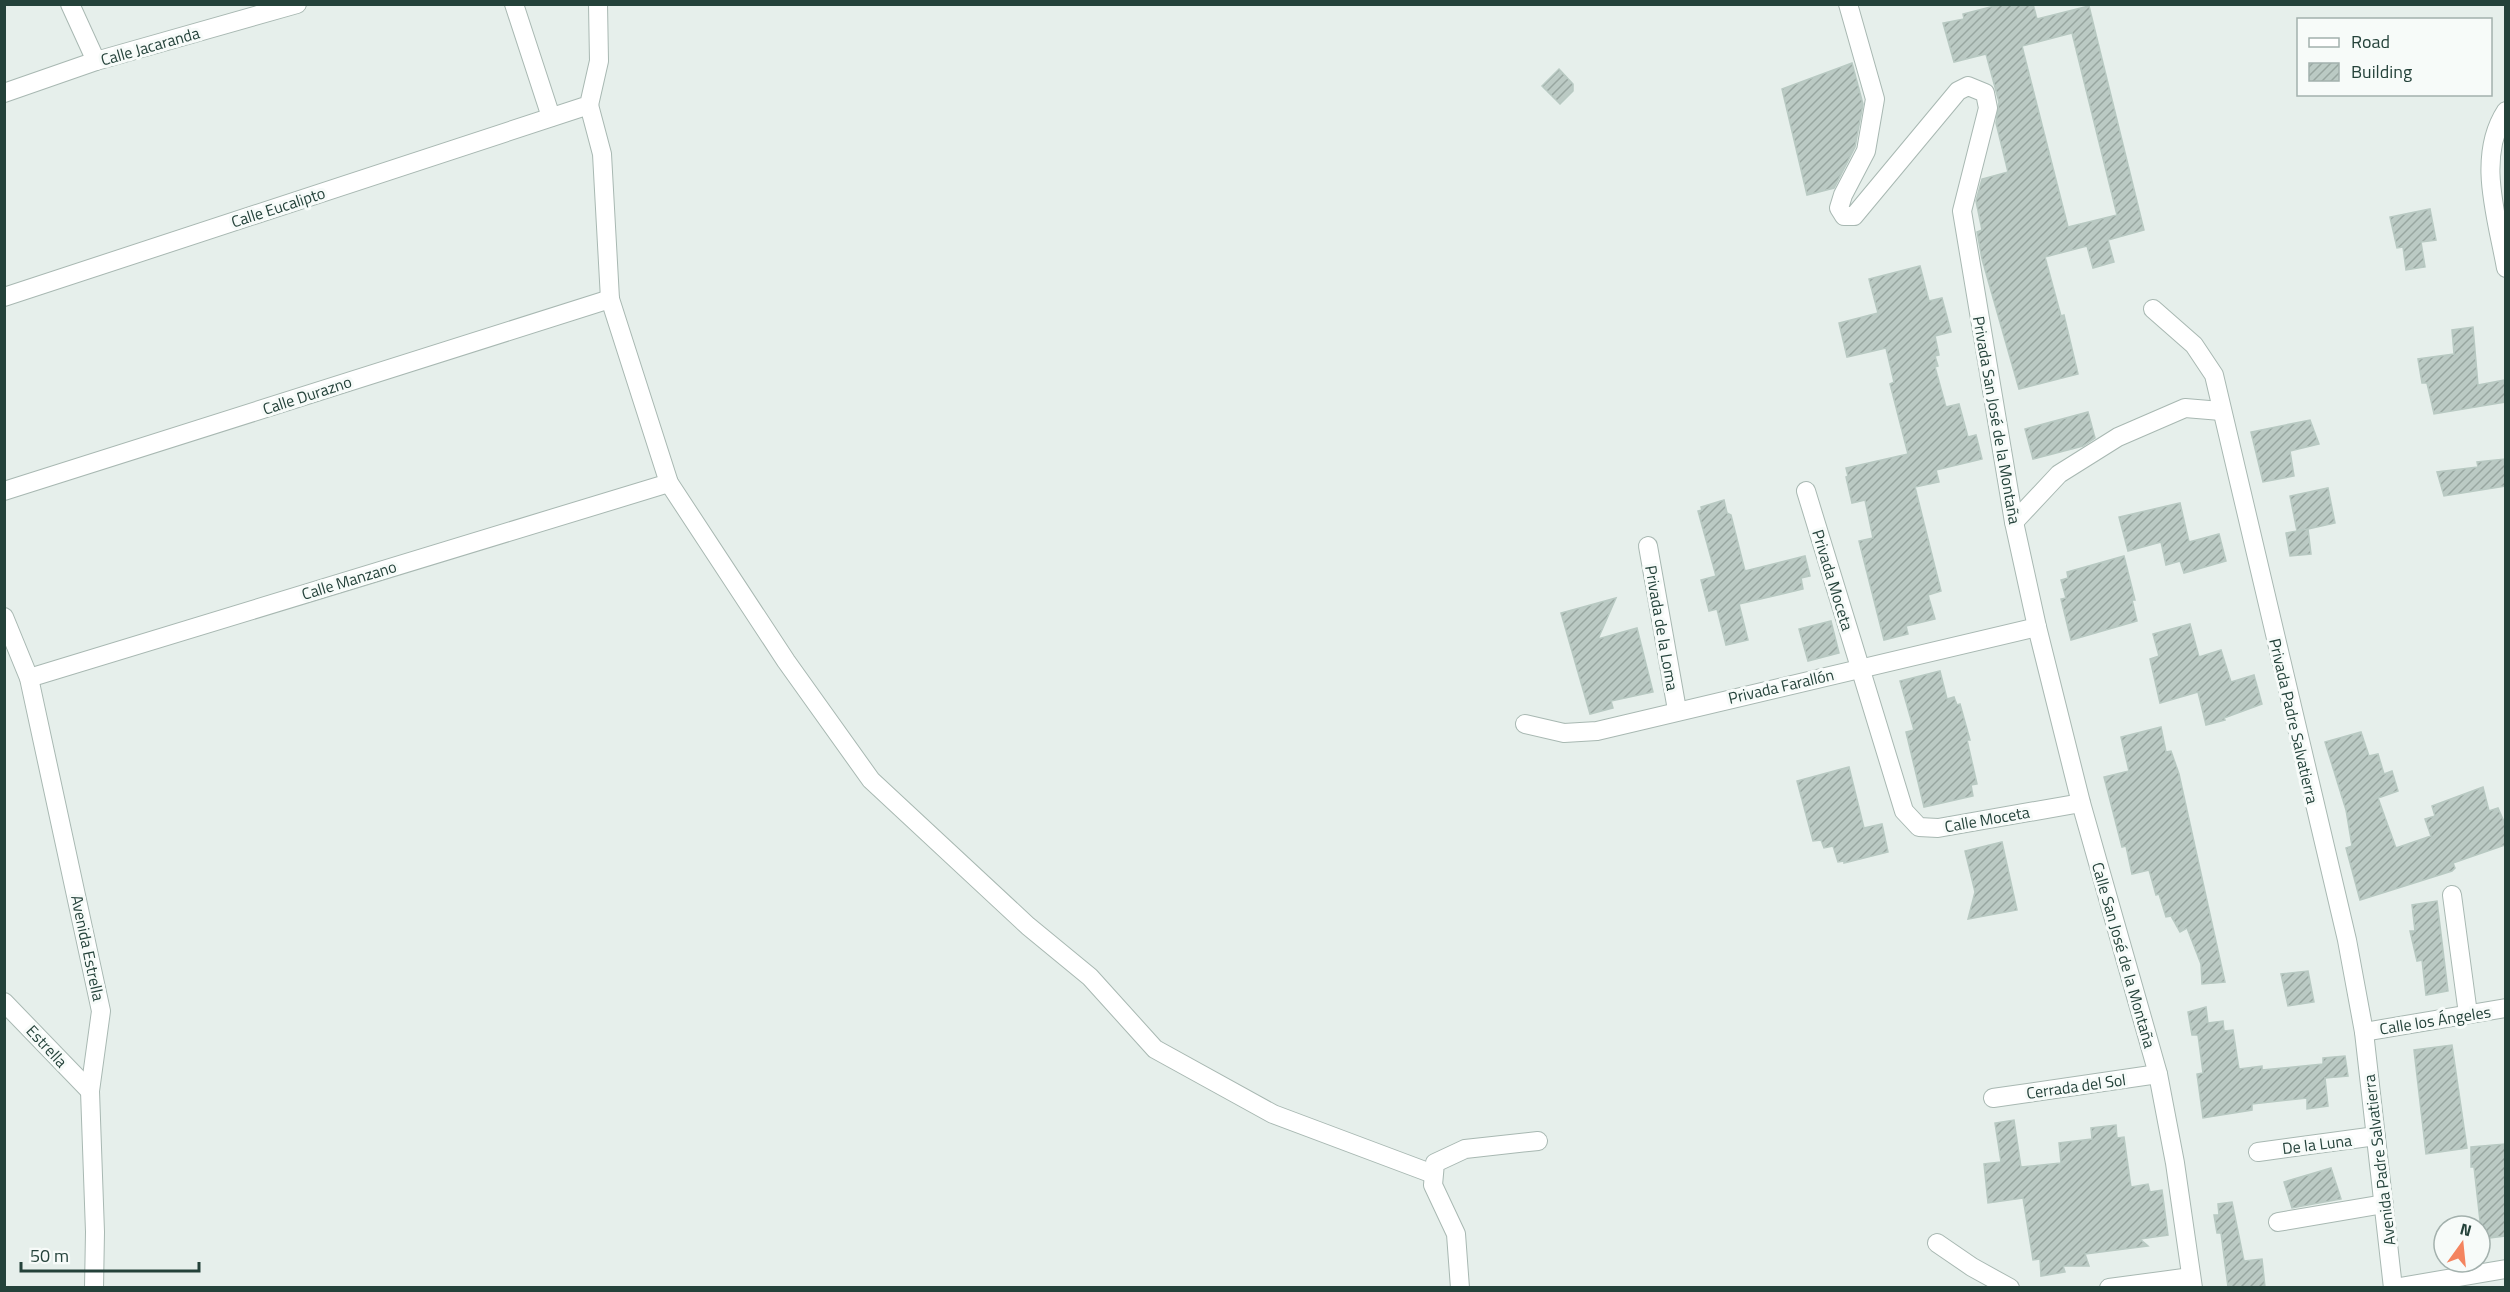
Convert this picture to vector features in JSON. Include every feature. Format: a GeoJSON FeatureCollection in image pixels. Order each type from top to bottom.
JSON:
{"type":"FeatureCollection","features":[{"type":"Feature","properties":{"kind":"street"},"geometry":{"type":"LineString","coordinates":[[70,4],[96,61]]}},
{"type":"Feature","properties":{"kind":"street","name":"Calle Jacaranda"},"geometry":{"type":"LineString","coordinates":[[4,93],[96,61],[268,9],[297,4]]}},
{"type":"Feature","properties":{"kind":"street"},"geometry":{"type":"LineString","coordinates":[[514,4],[551,117]]}},
{"type":"Feature","properties":{"kind":"street"},"geometry":{"type":"LineString","coordinates":[[598,4],[598,61],[589,105],[602,154],[610,299],[669,483],[786,661],[872,780],[1028,926],[1090,977],[1155,1049],[1273,1114],[1433,1174]]}},
{"type":"Feature","properties":{"kind":"street","name":"Privada San José de la Montaña"},"geometry":{"type":"LineString","coordinates":[[1848,4],[1875,99],[1866,151],[1843,195],[1839,208],[1844,216],[1854,216],[1958,91],[1968,86],[1985,93],[1988,108],[1962,211],[2014,522],[2037,627]]}},
{"type":"Feature","properties":{"kind":"street","name":"Calle Eucalipto"},"geometry":{"type":"LineString","coordinates":[[4,297],[589,105]]}},
{"type":"Feature","properties":{"kind":"street"},"geometry":{"type":"LineString","coordinates":[[2505,111],[2494,135],[2489,166],[2505,268]]}},
{"type":"Feature","properties":{"kind":"street","name":"Calle Durazno"},"geometry":{"type":"LineString","coordinates":[[4,491],[610,299]]}},
{"type":"Feature","properties":{"kind":"street","name":"Privada Padre Salvatierra"},"geometry":{"type":"LineString","coordinates":[[2153,309],[2194,345],[2214,375],[2347,940],[2364,1032]]}},
{"type":"Feature","properties":{"kind":"street"},"geometry":{"type":"LineString","coordinates":[[2014,522],[2059,474],[2118,437],[2185,408],[2221,411]]}},
{"type":"Feature","properties":{"kind":"street","name":"Calle Manzano"},"geometry":{"type":"LineString","coordinates":[[30,678],[669,483]]}},
{"type":"Feature","properties":{"kind":"street","name":"Privada Moceta"},"geometry":{"type":"LineString","coordinates":[[1806,491],[1859,669]]}},
{"type":"Feature","properties":{"kind":"street","name":"Privada de la Loma"},"geometry":{"type":"LineString","coordinates":[[1648,546],[1677,710]]}},
{"type":"Feature","properties":{"kind":"street","name":"Avenida Estrella"},"geometry":{"type":"LineString","coordinates":[[4,617],[30,678],[101,1011],[90,1091],[95,1232],[94,1287]]}},
{"type":"Feature","properties":{"kind":"street","name":"Privada Farallón"},"geometry":{"type":"LineString","coordinates":[[1525,724],[1564,733],[1597,731],[1677,710],[2037,627]]}},
{"type":"Feature","properties":{"kind":"street","name":"Calle San José de la Montaña"},"geometry":{"type":"LineString","coordinates":[[2037,627],[2081,802],[2158,1074],[2175,1163],[2192,1282]]}},
{"type":"Feature","properties":{"kind":"street","name":"Calle Moceta"},"geometry":{"type":"LineString","coordinates":[[1859,669],[1904,811],[1918,827],[1938,828],[2081,802]]}},
{"type":"Feature","properties":{"kind":"street"},"geometry":{"type":"LineString","coordinates":[[2452,895],[2468,1014]]}},
{"type":"Feature","properties":{"kind":"street","name":"Estrella"},"geometry":{"type":"LineString","coordinates":[[4,1002],[90,1091]]}},
{"type":"Feature","properties":{"kind":"street","name":"Calle los Ángeles"},"geometry":{"type":"LineString","coordinates":[[2364,1032],[2505,1008]]}},
{"type":"Feature","properties":{"kind":"street","name":"Avenida Padre Salvatierra"},"geometry":{"type":"LineString","coordinates":[[2364,1032],[2394,1287]]}},
{"type":"Feature","properties":{"kind":"street","name":"Cerrada del Sol"},"geometry":{"type":"LineString","coordinates":[[1993,1098],[2158,1074]]}},
{"type":"Feature","properties":{"kind":"street","name":"De la Luna"},"geometry":{"type":"LineString","coordinates":[[2258,1152],[2376,1136]]}},
{"type":"Feature","properties":{"kind":"street"},"geometry":{"type":"LineString","coordinates":[[1460,1287],[1456,1234],[1433,1185],[1435,1163],[1465,1149],[1538,1141]]}},
{"type":"Feature","properties":{"kind":"street"},"geometry":{"type":"LineString","coordinates":[[2278,1222],[2384,1204]]}},
{"type":"Feature","properties":{"kind":"street"},"geometry":{"type":"LineString","coordinates":[[1937,1243],[1972,1267],[2010,1287]]}},
{"type":"Feature","properties":{"kind":"street"},"geometry":{"type":"LineString","coordinates":[[2394,1287],[2505,1269]]}},
{"type":"Feature","properties":{"kind":"street"},"geometry":{"type":"LineString","coordinates":[[2109,1287],[2192,1282]]}},
{"type":"Feature","properties":{"kind":"building"},"geometry":{"type":"Polygon","coordinates":[[[2002,4],[2033,4],[2037,19],[2089,6],[2144,230],[2108,240],[2114,262],[2093,268],[2087,246],[2045,257],[2061,316],[2064,315],[2078,374],[2019,389],[1982,259],[1977,232],[1982,230],[1976,201],[1982,179],[2008,172],[1996,123],[1999,102],[1986,54],[1954,62],[1943,23],[1964,19],[1963,14],[2002,4]],[[2072,33],[2022,46],[2068,227],[2117,215],[2072,33]]]}},
{"type":"Feature","properties":{"kind":"building"},"geometry":{"type":"Polygon","coordinates":[[[1852,63],[1863,104],[1855,147],[1834,188],[1807,195],[1782,89],[1852,63]]]}},
{"type":"Feature","properties":{"kind":"building"},"geometry":{"type":"Polygon","coordinates":[[[1559,69],[1573,84],[1573,91],[1560,104],[1542,86],[1559,69]]]}},
{"type":"Feature","properties":{"kind":"building"},"geometry":{"type":"Polygon","coordinates":[[[2430,209],[2436,240],[2421,242],[2425,267],[2406,270],[2403,247],[2397,248],[2390,217],[2430,209]]]}},
{"type":"Feature","properties":{"kind":"building"},"geometry":{"type":"Polygon","coordinates":[[[1920,266],[1929,301],[1942,298],[1951,332],[1935,336],[1939,355],[1935,356],[1938,366],[1935,367],[1946,407],[1959,404],[1968,437],[1976,435],[1982,459],[1936,470],[1939,482],[1915,487],[1941,591],[1928,595],[1935,619],[1906,626],[1908,634],[1884,640],[1859,541],[1873,538],[1865,500],[1852,503],[1846,468],[1908,454],[1890,384],[1894,382],[1886,348],[1847,357],[1839,323],[1878,313],[1869,279],[1920,266]]]}},
{"type":"Feature","properties":{"kind":"building"},"geometry":{"type":"Polygon","coordinates":[[[2473,327],[2478,385],[2505,380],[2505,402],[2434,414],[2427,383],[2422,383],[2418,359],[2454,354],[2452,330],[2473,327]]]}},
{"type":"Feature","properties":{"kind":"building"},"geometry":{"type":"Polygon","coordinates":[[[2088,412],[2095,438],[2083,446],[2033,459],[2025,429],[2088,412]]]}},
{"type":"Feature","properties":{"kind":"building"},"geometry":{"type":"Polygon","coordinates":[[[2310,420],[2319,444],[2290,451],[2294,476],[2263,482],[2251,432],[2310,420]]]}},
{"type":"Feature","properties":{"kind":"building"},"geometry":{"type":"Polygon","coordinates":[[[2505,459],[2505,486],[2444,496],[2437,472],[2478,467],[2477,462],[2505,459]]]}},
{"type":"Feature","properties":{"kind":"building"},"geometry":{"type":"Polygon","coordinates":[[[2328,488],[2335,523],[2297,531],[2290,496],[2328,488]]]}},
{"type":"Feature","properties":{"kind":"building"},"geometry":{"type":"Polygon","coordinates":[[[1724,500],[1727,513],[1731,515],[1745,571],[1805,556],[1810,576],[1801,578],[1803,589],[1739,604],[1748,640],[1726,645],[1717,609],[1709,611],[1701,580],[1716,576],[1698,511],[1702,510],[1701,507],[1724,500]]]}},
{"type":"Feature","properties":{"kind":"building"},"geometry":{"type":"Polygon","coordinates":[[[2180,503],[2189,542],[2219,534],[2226,561],[2184,573],[2180,561],[2166,565],[2161,542],[2128,551],[2119,517],[2180,503]]]}},
{"type":"Feature","properties":{"kind":"building"},"geometry":{"type":"Polygon","coordinates":[[[2308,529],[2311,554],[2290,556],[2286,533],[2308,529]]]}},
{"type":"Feature","properties":{"kind":"building"},"geometry":{"type":"Polygon","coordinates":[[[2124,556],[2135,600],[2132,600],[2137,621],[2071,640],[2061,599],[2066,598],[2061,580],[2068,578],[2067,572],[2124,556]]]}},
{"type":"Feature","properties":{"kind":"building"},"geometry":{"type":"Polygon","coordinates":[[[1616,598],[1598,639],[1637,628],[1653,692],[1611,701],[1613,708],[1590,714],[1561,613],[1616,598]]]}},
{"type":"Feature","properties":{"kind":"building"},"geometry":{"type":"Polygon","coordinates":[[[1831,621],[1839,653],[1808,661],[1799,629],[1831,621]]]}},
{"type":"Feature","properties":{"kind":"building"},"geometry":{"type":"Polygon","coordinates":[[[2190,624],[2199,657],[2221,650],[2231,682],[2254,675],[2262,704],[2224,718],[2225,720],[2206,725],[2198,692],[2160,703],[2150,659],[2159,656],[2153,634],[2190,624]]]}},
{"type":"Feature","properties":{"kind":"building"},"geometry":{"type":"Polygon","coordinates":[[[1940,671],[1947,699],[1954,697],[1957,705],[1960,704],[1970,740],[1967,740],[1977,784],[1971,785],[1973,796],[1924,807],[1906,732],[1914,730],[1900,681],[1940,671]]]}},
{"type":"Feature","properties":{"kind":"building"},"geometry":{"type":"Polygon","coordinates":[[[2161,727],[2166,752],[2171,751],[2179,774],[2225,982],[2202,984],[2201,964],[2187,928],[2180,932],[2171,916],[2166,917],[2159,894],[2156,895],[2149,870],[2132,874],[2126,846],[2122,847],[2104,777],[2129,771],[2121,737],[2161,727]]]}},
{"type":"Feature","properties":{"kind":"building"},"geometry":{"type":"Polygon","coordinates":[[[2361,732],[2369,756],[2378,754],[2384,774],[2392,771],[2398,791],[2378,798],[2396,848],[2431,836],[2425,819],[2435,816],[2432,806],[2483,787],[2489,811],[2498,808],[2505,824],[2505,845],[2453,863],[2455,868],[2452,871],[2360,900],[2346,848],[2352,846],[2346,810],[2325,742],[2361,732]]]}},
{"type":"Feature","properties":{"kind":"building"},"geometry":{"type":"Polygon","coordinates":[[[1849,767],[1864,828],[1882,824],[1888,852],[1844,863],[1844,861],[1838,862],[1833,846],[1824,848],[1821,840],[1813,841],[1797,781],[1849,767]]]}},
{"type":"Feature","properties":{"kind":"building"},"geometry":{"type":"Polygon","coordinates":[[[2002,842],[2017,910],[1968,919],[1975,892],[1965,851],[2002,842]]]}},
{"type":"Feature","properties":{"kind":"building"},"geometry":{"type":"Polygon","coordinates":[[[2437,901],[2448,991],[2426,995],[2422,960],[2417,961],[2410,931],[2415,931],[2412,905],[2437,901]]]}},
{"type":"Feature","properties":{"kind":"building"},"geometry":{"type":"Polygon","coordinates":[[[2308,971],[2314,1002],[2288,1006],[2281,974],[2308,971]]]}},
{"type":"Feature","properties":{"kind":"building"},"geometry":{"type":"Polygon","coordinates":[[[2206,1007],[2208,1023],[2223,1021],[2224,1031],[2233,1030],[2239,1069],[2262,1066],[2262,1070],[2323,1064],[2323,1058],[2345,1056],[2348,1076],[2325,1078],[2328,1106],[2307,1109],[2307,1098],[2252,1104],[2252,1110],[2203,1118],[2197,1074],[2203,1073],[2198,1035],[2192,1035],[2188,1012],[2206,1007]]]}},
{"type":"Feature","properties":{"kind":"building"},"geometry":{"type":"Polygon","coordinates":[[[2452,1045],[2467,1148],[2426,1154],[2414,1050],[2452,1045]]]}},
{"type":"Feature","properties":{"kind":"building"},"geometry":{"type":"Polygon","coordinates":[[[2014,1120],[2021,1167],[2061,1163],[2059,1143],[2092,1139],[2091,1128],[2116,1125],[2117,1138],[2124,1137],[2131,1187],[2148,1184],[2150,1192],[2162,1190],[2168,1235],[2140,1239],[2148,1246],[2085,1254],[2089,1266],[2063,1266],[2065,1272],[2041,1276],[2040,1259],[2033,1260],[2023,1198],[1988,1203],[1984,1164],[2001,1162],[1995,1123],[2014,1120]]]}},
{"type":"Feature","properties":{"kind":"building"},"geometry":{"type":"Polygon","coordinates":[[[2505,1144],[2505,1236],[2492,1238],[2492,1214],[2479,1214],[2474,1167],[2471,1167],[2471,1147],[2505,1144]]]}},
{"type":"Feature","properties":{"kind":"building"},"geometry":{"type":"Polygon","coordinates":[[[2331,1168],[2341,1199],[2292,1208],[2284,1182],[2331,1168]]]}},
{"type":"Feature","properties":{"kind":"building"},"geometry":{"type":"Polygon","coordinates":[[[2232,1202],[2244,1261],[2262,1259],[2265,1287],[2228,1287],[2221,1233],[2217,1233],[2214,1215],[2219,1215],[2218,1204],[2232,1202]]]}}]}
